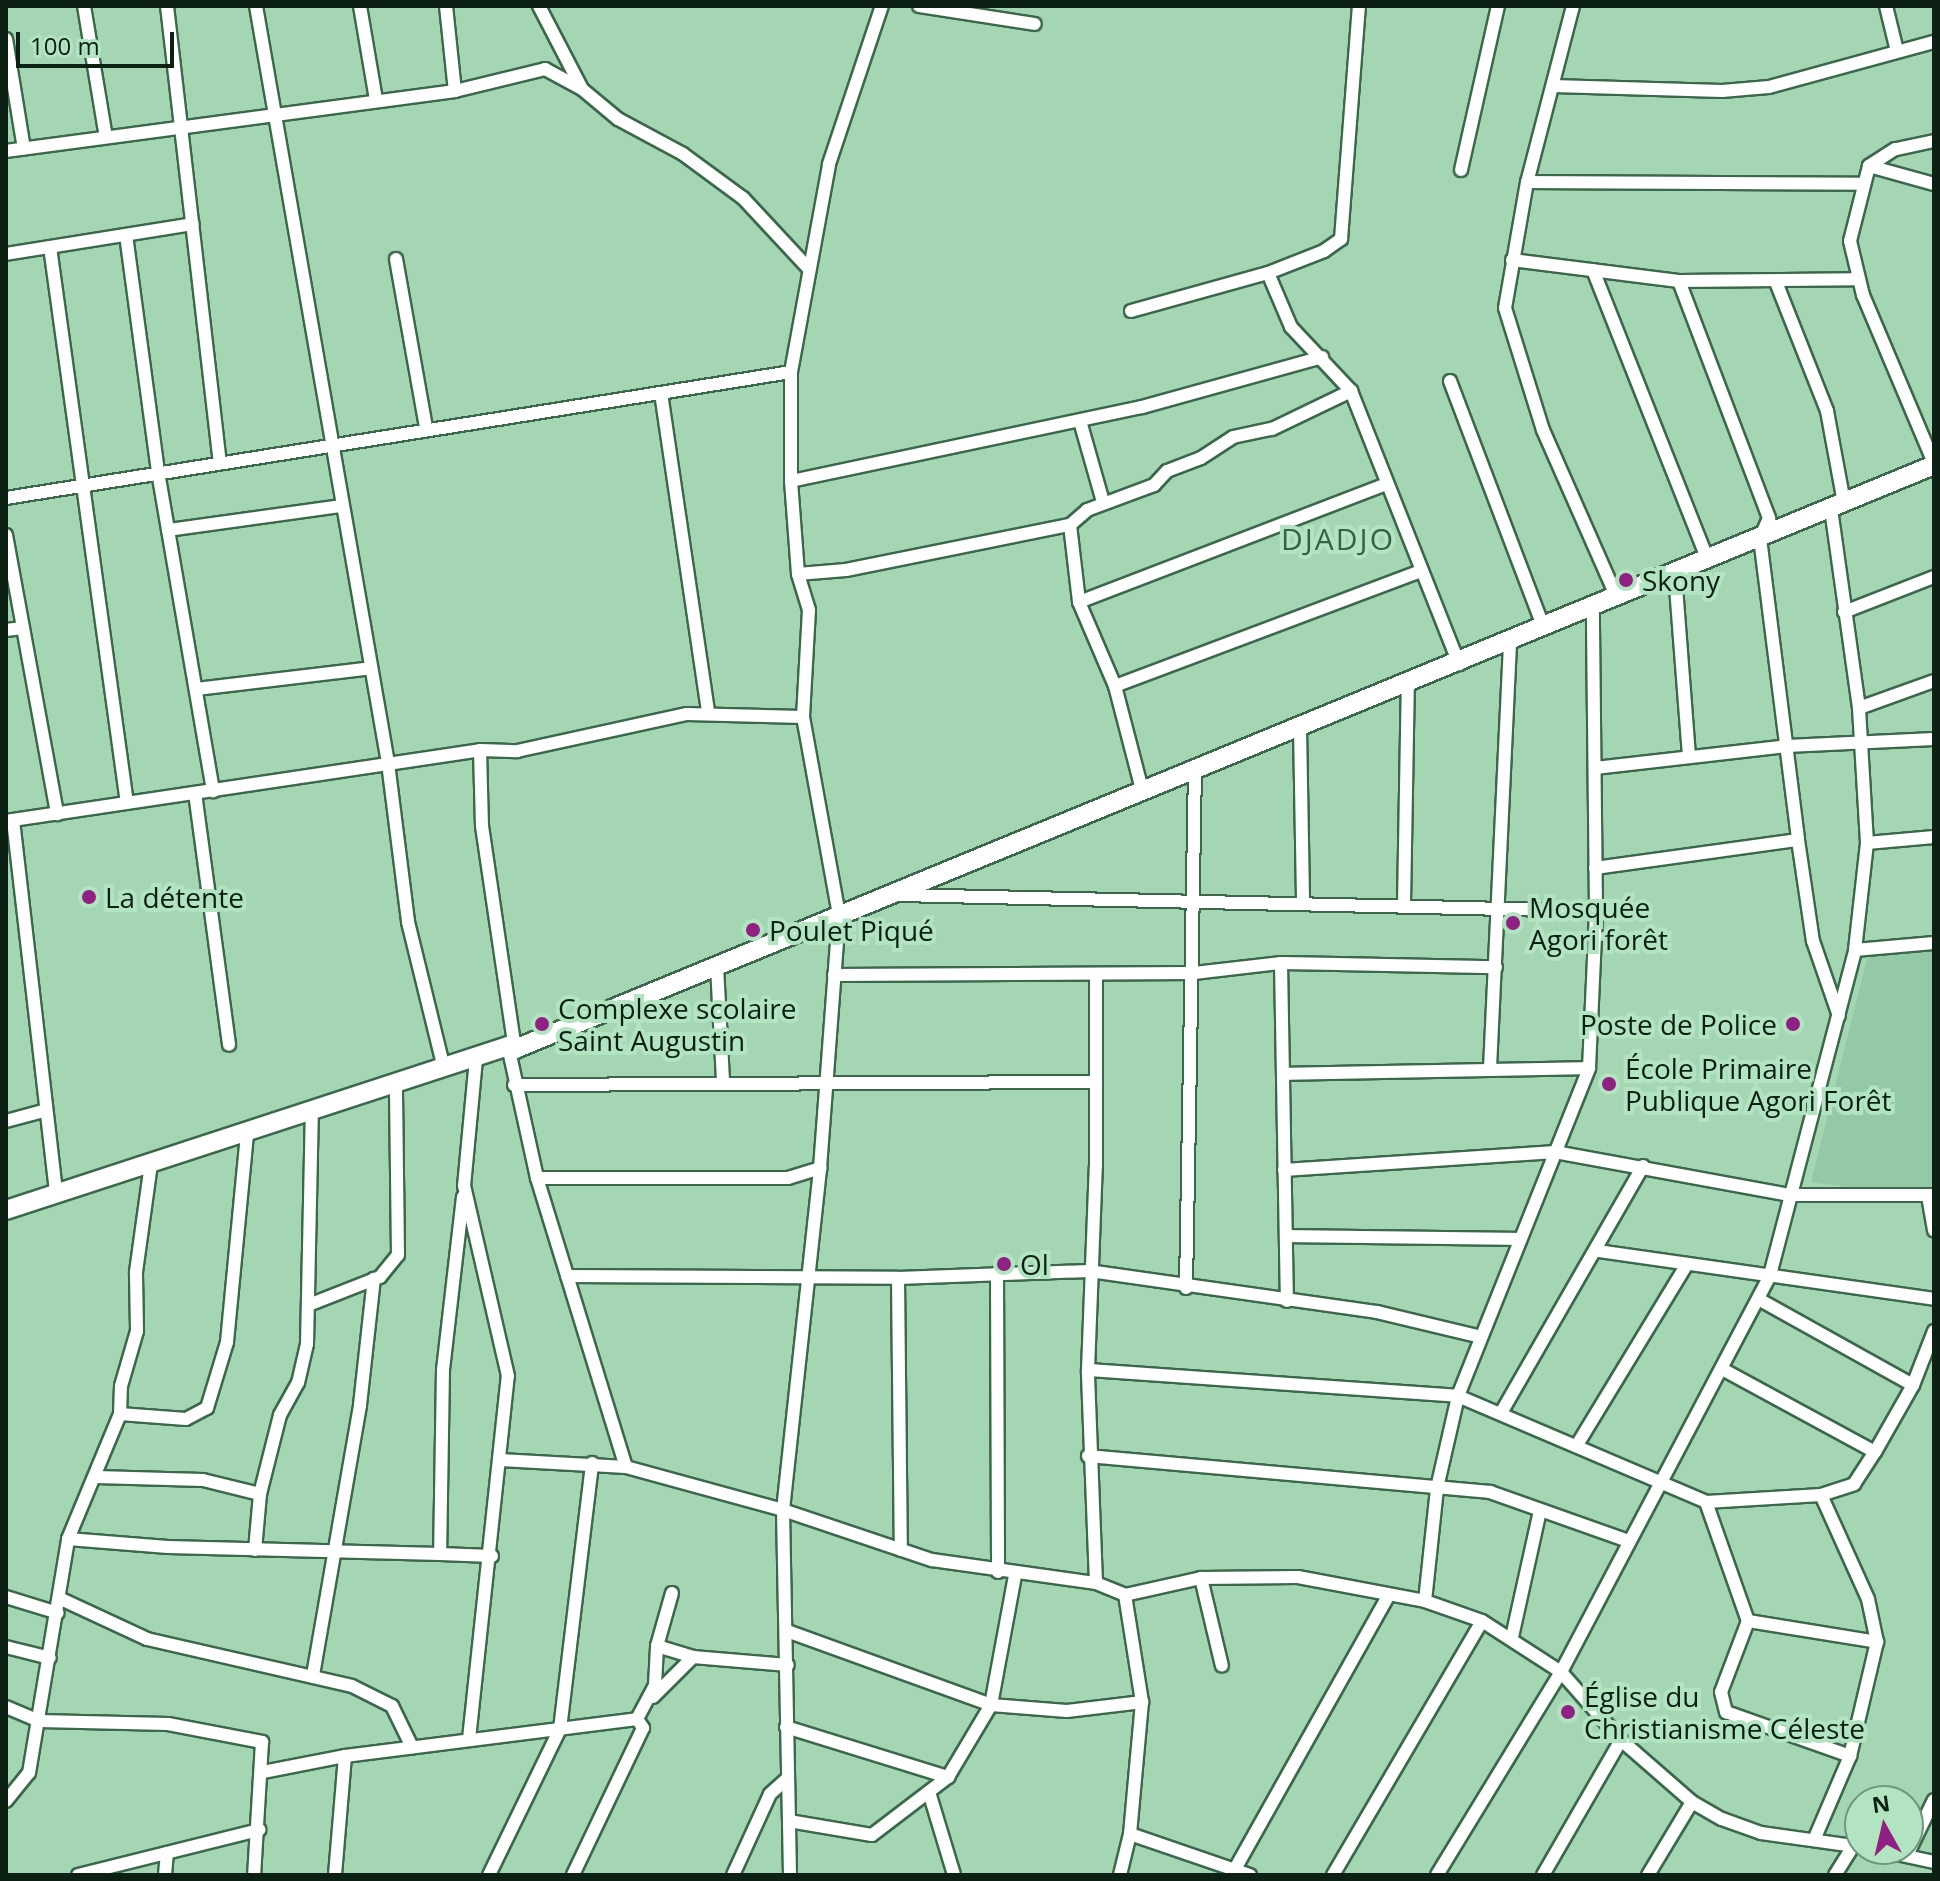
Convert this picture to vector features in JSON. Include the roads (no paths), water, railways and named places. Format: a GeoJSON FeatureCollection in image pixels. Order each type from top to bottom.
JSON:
{"type":"FeatureCollection","features":[{"type":"Feature","properties":{"kind":"main road"},"geometry":{"type":"LineString","coordinates":[[6,1210],[511,1048],[717,966],[884,894],[1408,685],[1934,464]]}},
{"type":"Feature","properties":{"kind":"street"},"geometry":{"type":"LineString","coordinates":[[84,6],[106,137]]}},
{"type":"Feature","properties":{"kind":"street"},"geometry":{"type":"LineString","coordinates":[[167,6],[220,462]]}},
{"type":"Feature","properties":{"kind":"street"},"geometry":{"type":"LineString","coordinates":[[256,6],[329,443],[388,763],[408,922],[444,1069]]}},
{"type":"Feature","properties":{"kind":"street"},"geometry":{"type":"LineString","coordinates":[[360,6],[376,100]]}},
{"type":"Feature","properties":{"kind":"street"},"geometry":{"type":"LineString","coordinates":[[446,6],[455,91]]}},
{"type":"Feature","properties":{"kind":"street"},"geometry":{"type":"LineString","coordinates":[[6,151],[455,91],[545,69],[556,57],[552,26],[539,6]]}},
{"type":"Feature","properties":{"kind":"street"},"geometry":{"type":"LineString","coordinates":[[790,1875],[783,1510],[820,1168],[839,915],[803,717],[809,610],[798,574],[791,481],[791,372],[829,164],[882,6]]}},
{"type":"Feature","properties":{"kind":"street"},"geometry":{"type":"LineString","coordinates":[[919,6],[1035,24]]}},
{"type":"Feature","properties":{"kind":"street"},"geometry":{"type":"LineString","coordinates":[[1131,311],[1268,273],[1324,251],[1341,239],[1359,6]]}},
{"type":"Feature","properties":{"kind":"street"},"geometry":{"type":"LineString","coordinates":[[1461,170],[1498,6]]}},
{"type":"Feature","properties":{"kind":"street"},"geometry":{"type":"LineString","coordinates":[[1573,6],[1527,182],[1505,292],[1508,319],[1534,390],[1543,430],[1617,598]]}},
{"type":"Feature","properties":{"kind":"street"},"geometry":{"type":"LineString","coordinates":[[1886,6],[1897,51]]}},
{"type":"Feature","properties":{"kind":"street"},"geometry":{"type":"LineString","coordinates":[[6,39],[24,149]]}},
{"type":"Feature","properties":{"kind":"street"},"geometry":{"type":"LineString","coordinates":[[553,39],[582,89]]}},
{"type":"Feature","properties":{"kind":"street"},"geometry":{"type":"LineString","coordinates":[[1553,86],[1722,91],[1769,87],[1934,42]]}},
{"type":"Feature","properties":{"kind":"street"},"geometry":{"type":"LineString","coordinates":[[545,69],[582,89],[618,119],[683,154],[743,198],[809,269]]}},
{"type":"Feature","properties":{"kind":"street"},"geometry":{"type":"LineString","coordinates":[[1934,141],[1895,149],[1869,166],[1861,184],[1850,241],[1857,279],[1934,464]]}},
{"type":"Feature","properties":{"kind":"street"},"geometry":{"type":"LineString","coordinates":[[1869,166],[1934,184]]}},
{"type":"Feature","properties":{"kind":"street"},"geometry":{"type":"LineString","coordinates":[[1527,182],[1861,184]]}},
{"type":"Feature","properties":{"kind":"street"},"geometry":{"type":"LineString","coordinates":[[6,254],[193,224]]}},
{"type":"Feature","properties":{"kind":"street"},"geometry":{"type":"LineString","coordinates":[[126,235],[158,472],[213,791]]}},
{"type":"Feature","properties":{"kind":"street"},"geometry":{"type":"LineString","coordinates":[[50,247],[127,803]]}},
{"type":"Feature","properties":{"kind":"street"},"geometry":{"type":"LineString","coordinates":[[396,259],[426,427]]}},
{"type":"Feature","properties":{"kind":"street"},"geometry":{"type":"LineString","coordinates":[[1512,260],[1679,281],[1857,279]]}},
{"type":"Feature","properties":{"kind":"street"},"geometry":{"type":"LineString","coordinates":[[1593,270],[1708,561]]}},
{"type":"Feature","properties":{"kind":"street"},"geometry":{"type":"LineString","coordinates":[[1268,273],[1291,327],[1351,391],[1419,572],[1459,664]]}},
{"type":"Feature","properties":{"kind":"street"},"geometry":{"type":"LineString","coordinates":[[1679,281],[1769,518],[1760,538],[1798,840],[1813,941],[1839,1016]]}},
{"type":"Feature","properties":{"kind":"street"},"geometry":{"type":"LineString","coordinates":[[1437,1875],[1561,1672],[1628,1541],[1662,1484],[1760,1300],[1770,1275],[1855,950],[1867,843],[1859,708],[1844,612],[1827,411],[1776,282]]}},
{"type":"Feature","properties":{"kind":"street"},"geometry":{"type":"LineString","coordinates":[[791,481],[1080,421],[1322,357]]}},
{"type":"Feature","properties":{"kind":"street"},"geometry":{"type":"LineString","coordinates":[[6,498],[426,427],[791,372]]}},
{"type":"Feature","properties":{"kind":"street"},"geometry":{"type":"LineString","coordinates":[[1450,381],[1544,628]]}},
{"type":"Feature","properties":{"kind":"street"},"geometry":{"type":"LineString","coordinates":[[798,574],[846,570],[1070,525],[1103,502],[1154,485],[1167,471],[1201,458],[1233,437],[1272,429],[1351,391]]}},
{"type":"Feature","properties":{"kind":"street"},"geometry":{"type":"LineString","coordinates":[[661,393],[708,711]]}},
{"type":"Feature","properties":{"kind":"street"},"geometry":{"type":"LineString","coordinates":[[1080,421],[1103,502]]}},
{"type":"Feature","properties":{"kind":"street"},"geometry":{"type":"LineString","coordinates":[[1079,602],[1387,484]]}},
{"type":"Feature","properties":{"kind":"street"},"geometry":{"type":"LineString","coordinates":[[168,530],[341,506]]}},
{"type":"Feature","properties":{"kind":"street"},"geometry":{"type":"LineString","coordinates":[[1070,525],[1079,602],[1115,686],[1142,790]]}},
{"type":"Feature","properties":{"kind":"street"},"geometry":{"type":"LineString","coordinates":[[7,543],[57,814]]}},
{"type":"Feature","properties":{"kind":"street"},"geometry":{"type":"LineString","coordinates":[[1115,686],[1419,572]]}},
{"type":"Feature","properties":{"kind":"street"},"geometry":{"type":"LineString","coordinates":[[1675,574],[1689,756]]}},
{"type":"Feature","properties":{"kind":"street"},"geometry":{"type":"LineString","coordinates":[[1844,612],[1934,577]]}},
{"type":"Feature","properties":{"kind":"street"},"geometry":{"type":"LineString","coordinates":[[1425,1601],[1437,1488],[1458,1396],[1477,1336],[1589,1068],[1596,911],[1593,608]]}},
{"type":"Feature","properties":{"kind":"street"},"geometry":{"type":"LineString","coordinates":[[6,630],[23,628]]}},
{"type":"Feature","properties":{"kind":"street"},"geometry":{"type":"LineString","coordinates":[[1490,1068],[1510,642]]}},
{"type":"Feature","properties":{"kind":"street"},"geometry":{"type":"LineString","coordinates":[[196,689],[371,668]]}},
{"type":"Feature","properties":{"kind":"street"},"geometry":{"type":"LineString","coordinates":[[1859,708],[1934,681]]}},
{"type":"Feature","properties":{"kind":"street"},"geometry":{"type":"LineString","coordinates":[[1404,904],[1408,685]]}},
{"type":"Feature","properties":{"kind":"street"},"geometry":{"type":"LineString","coordinates":[[56,1193],[10,821],[480,750],[517,751],[708,711],[803,717]]}},
{"type":"Feature","properties":{"kind":"street"},"geometry":{"type":"LineString","coordinates":[[1300,727],[1303,902]]}},
{"type":"Feature","properties":{"kind":"street"},"geometry":{"type":"LineString","coordinates":[[1595,768],[1787,746],[1859,746],[1934,739]]}},
{"type":"Feature","properties":{"kind":"street"},"geometry":{"type":"LineString","coordinates":[[480,750],[482,826],[514,1085],[537,1178],[626,1467]]}},
{"type":"Feature","properties":{"kind":"street"},"geometry":{"type":"LineString","coordinates":[[1186,1288],[1194,973],[1195,769]]}},
{"type":"Feature","properties":{"kind":"street"},"geometry":{"type":"LineString","coordinates":[[195,793],[229,1045]]}},
{"type":"Feature","properties":{"kind":"street"},"geometry":{"type":"LineString","coordinates":[[1867,843],[1934,837]]}},
{"type":"Feature","properties":{"kind":"street"},"geometry":{"type":"LineString","coordinates":[[1595,868],[1798,840]]}},
{"type":"Feature","properties":{"kind":"street"},"geometry":{"type":"LineString","coordinates":[[884,894],[1498,906],[1596,911]]}},
{"type":"Feature","properties":{"kind":"street"},"geometry":{"type":"LineString","coordinates":[[1855,950],[1934,943]]}},
{"type":"Feature","properties":{"kind":"street"},"geometry":{"type":"LineString","coordinates":[[834,975],[1194,973],[1281,963],[1496,967]]}},
{"type":"Feature","properties":{"kind":"street"},"geometry":{"type":"LineString","coordinates":[[1281,963],[1287,1301]]}},
{"type":"Feature","properties":{"kind":"street"},"geometry":{"type":"LineString","coordinates":[[717,966],[723,1082]]}},
{"type":"Feature","properties":{"kind":"street"},"geometry":{"type":"LineString","coordinates":[[1096,974],[1093,1082],[1096,1166],[1089,1271],[1088,1370],[1088,1456],[1096,1583]]}},
{"type":"Feature","properties":{"kind":"street"},"geometry":{"type":"LineString","coordinates":[[440,1554],[443,1369],[476,1058]]}},
{"type":"Feature","properties":{"kind":"street"},"geometry":{"type":"LineString","coordinates":[[1283,1074],[1589,1068]]}},
{"type":"Feature","properties":{"kind":"street"},"geometry":{"type":"LineString","coordinates":[[514,1085],[1093,1082]]}},
{"type":"Feature","properties":{"kind":"street"},"geometry":{"type":"LineString","coordinates":[[311,1304],[374,1279],[392,1267],[398,1255],[396,1083]]}},
{"type":"Feature","properties":{"kind":"street"},"geometry":{"type":"LineString","coordinates":[[255,1550],[260,1494],[280,1415],[298,1383],[311,1304],[312,1110]]}},
{"type":"Feature","properties":{"kind":"street"},"geometry":{"type":"LineString","coordinates":[[6,1121],[44,1111]]}},
{"type":"Feature","properties":{"kind":"street"},"geometry":{"type":"LineString","coordinates":[[120,1414],[186,1419],[207,1408],[227,1342],[247,1133]]}},
{"type":"Feature","properties":{"kind":"street"},"geometry":{"type":"LineString","coordinates":[[1284,1170],[1555,1152],[1790,1195],[1931,1195],[1934,1230]]}},
{"type":"Feature","properties":{"kind":"street"},"geometry":{"type":"LineString","coordinates":[[6,1801],[29,1773],[61,1599],[68,1539],[120,1414],[121,1386],[137,1331],[136,1272],[151,1164]]}},
{"type":"Feature","properties":{"kind":"street"},"geometry":{"type":"LineString","coordinates":[[1501,1413],[1598,1251],[1643,1166]]}},
{"type":"Feature","properties":{"kind":"street"},"geometry":{"type":"LineString","coordinates":[[537,1178],[788,1178],[820,1168]]}},
{"type":"Feature","properties":{"kind":"street"},"geometry":{"type":"LineString","coordinates":[[464,1186],[505,1352],[492,1556],[469,1739]]}},
{"type":"Feature","properties":{"kind":"street"},"geometry":{"type":"LineString","coordinates":[[1288,1236],[1519,1239]]}},
{"type":"Feature","properties":{"kind":"street"},"geometry":{"type":"LineString","coordinates":[[1598,1251],[1934,1299]]}},
{"type":"Feature","properties":{"kind":"street"},"geometry":{"type":"LineString","coordinates":[[1577,1445],[1687,1264]]}},
{"type":"Feature","properties":{"kind":"street"},"geometry":{"type":"LineString","coordinates":[[567,1276],[898,1278],[1089,1271],[1186,1288],[1377,1312],[1477,1336]]}},
{"type":"Feature","properties":{"kind":"street"},"geometry":{"type":"LineString","coordinates":[[997,1273],[998,1572]]}},
{"type":"Feature","properties":{"kind":"street"},"geometry":{"type":"LineString","coordinates":[[898,1278],[901,1550]]}},
{"type":"Feature","properties":{"kind":"street"},"geometry":{"type":"LineString","coordinates":[[313,1675],[337,1551],[374,1279]]}},
{"type":"Feature","properties":{"kind":"street"},"geometry":{"type":"LineString","coordinates":[[1760,1300],[1913,1385]]}},
{"type":"Feature","properties":{"kind":"street"},"geometry":{"type":"LineString","coordinates":[[1088,1370],[1458,1396],[1706,1502],[1821,1495],[1854,1484],[1913,1385],[1934,1331]]}},
{"type":"Feature","properties":{"kind":"street"},"geometry":{"type":"LineString","coordinates":[[1722,1369],[1875,1452]]}},
{"type":"Feature","properties":{"kind":"street"},"geometry":{"type":"LineString","coordinates":[[1088,1456],[1490,1492],[1628,1541]]}},
{"type":"Feature","properties":{"kind":"street"},"geometry":{"type":"LineString","coordinates":[[500,1460],[626,1467],[783,1510],[901,1550],[1015,1575],[1096,1583],[1125,1595],[1201,1578],[1298,1577],[1425,1601],[1482,1621],[1512,1637],[1561,1672],[1621,1740],[1692,1802],[1741,1827],[1844,1844]]}},
{"type":"Feature","properties":{"kind":"street"},"geometry":{"type":"LineString","coordinates":[[489,1875],[560,1729],[592,1463]]}},
{"type":"Feature","properties":{"kind":"street"},"geometry":{"type":"LineString","coordinates":[[96,1477],[203,1480],[260,1494]]}},
{"type":"Feature","properties":{"kind":"street"},"geometry":{"type":"LineString","coordinates":[[1814,1840],[1850,1756],[1877,1642],[1868,1599],[1821,1495]]}},
{"type":"Feature","properties":{"kind":"street"},"geometry":{"type":"LineString","coordinates":[[1706,1502],[1748,1621],[1721,1692],[1726,1712],[1850,1756]]}},
{"type":"Feature","properties":{"kind":"street"},"geometry":{"type":"LineString","coordinates":[[1512,1637],[1540,1511]]}},
{"type":"Feature","properties":{"kind":"street"},"geometry":{"type":"LineString","coordinates":[[68,1539],[255,1550],[492,1556]]}},
{"type":"Feature","properties":{"kind":"street"},"geometry":{"type":"LineString","coordinates":[[789,1821],[872,1835],[948,1777],[991,1705],[1015,1575]]}},
{"type":"Feature","properties":{"kind":"street"},"geometry":{"type":"LineString","coordinates":[[1201,1578],[1222,1666]]}},
{"type":"Feature","properties":{"kind":"street"},"geometry":{"type":"LineString","coordinates":[[649,1701],[657,1646],[672,1593]]}},
{"type":"Feature","properties":{"kind":"street"},"geometry":{"type":"LineString","coordinates":[[1120,1875],[1130,1834],[1142,1702],[1125,1595]]}},
{"type":"Feature","properties":{"kind":"street"},"geometry":{"type":"LineString","coordinates":[[1235,1869],[1388,1596]]}},
{"type":"Feature","properties":{"kind":"street"},"geometry":{"type":"LineString","coordinates":[[6,1597],[58,1613]]}},
{"type":"Feature","properties":{"kind":"street"},"geometry":{"type":"LineString","coordinates":[[61,1599],[147,1639],[313,1675],[392,1706],[412,1747]]}},
{"type":"Feature","properties":{"kind":"street"},"geometry":{"type":"LineString","coordinates":[[1333,1875],[1482,1621]]}},
{"type":"Feature","properties":{"kind":"street"},"geometry":{"type":"LineString","coordinates":[[1748,1621],[1877,1642]]}},
{"type":"Feature","properties":{"kind":"street"},"geometry":{"type":"LineString","coordinates":[[787,1631],[991,1705],[1067,1711],[1142,1702]]}},
{"type":"Feature","properties":{"kind":"street"},"geometry":{"type":"LineString","coordinates":[[657,1646],[693,1657],[788,1665]]}},
{"type":"Feature","properties":{"kind":"street"},"geometry":{"type":"LineString","coordinates":[[6,1647],[50,1658]]}},
{"type":"Feature","properties":{"kind":"street"},"geometry":{"type":"LineString","coordinates":[[263,1772],[345,1756],[637,1719],[649,1701],[693,1657]]}},
{"type":"Feature","properties":{"kind":"street"},"geometry":{"type":"LineString","coordinates":[[6,1707],[39,1721],[168,1724],[253,1737],[263,1749],[254,1875]]}},
{"type":"Feature","properties":{"kind":"street"},"geometry":{"type":"LineString","coordinates":[[573,1875],[643,1728],[637,1719]]}},
{"type":"Feature","properties":{"kind":"street"},"geometry":{"type":"LineString","coordinates":[[786,1727],[948,1777]]}},
{"type":"Feature","properties":{"kind":"street"},"geometry":{"type":"LineString","coordinates":[[1543,1875],[1621,1740]]}},
{"type":"Feature","properties":{"kind":"street"},"geometry":{"type":"LineString","coordinates":[[335,1875],[345,1756]]}},
{"type":"Feature","properties":{"kind":"street"},"geometry":{"type":"LineString","coordinates":[[733,1875],[770,1794],[788,1778]]}},
{"type":"Feature","properties":{"kind":"street"},"geometry":{"type":"LineString","coordinates":[[929,1792],[954,1875]]}},
{"type":"Feature","properties":{"kind":"street"},"geometry":{"type":"LineString","coordinates":[[1924,1820],[1934,1800]]}},
{"type":"Feature","properties":{"kind":"street"},"geometry":{"type":"LineString","coordinates":[[1648,1875],[1692,1802]]}},
{"type":"Feature","properties":{"kind":"street"},"geometry":{"type":"LineString","coordinates":[[78,1875],[259,1830]]}},
{"type":"Feature","properties":{"kind":"street"},"geometry":{"type":"LineString","coordinates":[[1130,1834],[1250,1875]]}},
{"type":"Feature","properties":{"kind":"street"},"geometry":{"type":"LineString","coordinates":[[165,1875],[167,1853]]}},
{"type":"Feature","properties":{"kind":"place","name":"Skony"},"geometry":{"type":"Point","coordinates":[1626,580]}},
{"type":"Feature","properties":{"kind":"place","name":"La détente"},"geometry":{"type":"Point","coordinates":[89,897]}},
{"type":"Feature","properties":{"kind":"place","name":"Mosquée Agori forêt"},"geometry":{"type":"Point","coordinates":[1513,923]}},
{"type":"Feature","properties":{"kind":"place","name":"Poulet Piqué"},"geometry":{"type":"Point","coordinates":[753,930]}},
{"type":"Feature","properties":{"kind":"place","name":"Complexe scolaire Saint Augustin"},"geometry":{"type":"Point","coordinates":[542,1024]}},
{"type":"Feature","properties":{"kind":"place","name":"Poste de Police"},"geometry":{"type":"Point","coordinates":[1793,1024]}},
{"type":"Feature","properties":{"kind":"place","name":"École Primaire Publique Agori Forêt"},"geometry":{"type":"Point","coordinates":[1609,1084]}},
{"type":"Feature","properties":{"kind":"place","name":"Ol"},"geometry":{"type":"Point","coordinates":[1004,1264]}},
{"type":"Feature","properties":{"kind":"place","name":"Église du Christianisme Céleste"},"geometry":{"type":"Point","coordinates":[1568,1712]}},
{"type":"Feature","properties":{"kind":"district","name":"DJADJO"},"geometry":{"type":"Point","coordinates":[1338,539]}}]}
